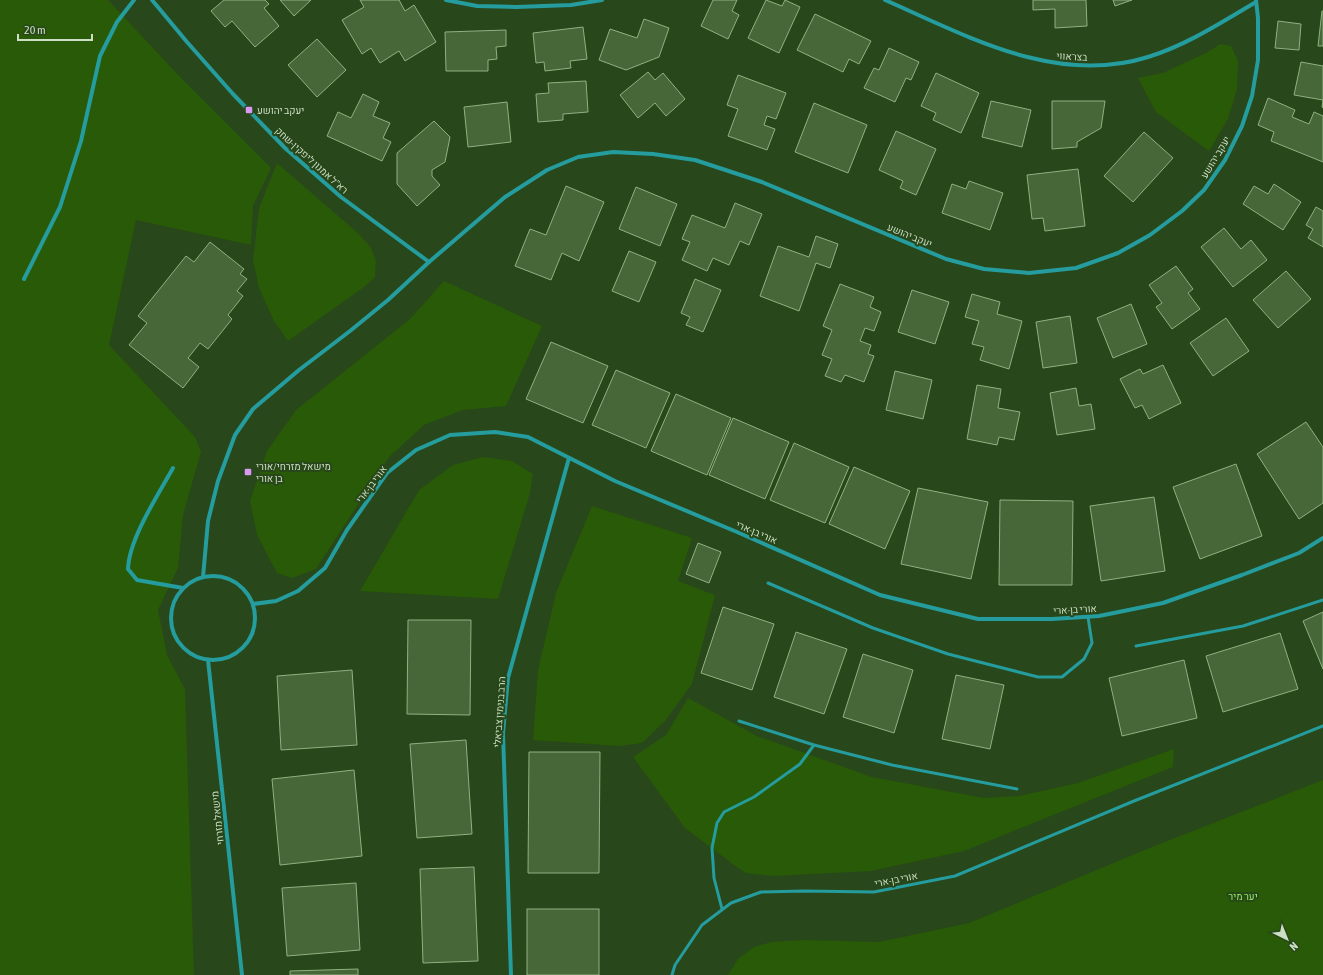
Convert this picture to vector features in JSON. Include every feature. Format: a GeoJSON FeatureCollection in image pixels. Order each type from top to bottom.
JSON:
{"type":"FeatureCollection","features":[{"type":"Feature","properties":{"kind":"street"},"geometry":{"type":"LineString","coordinates":[[24,279],[60,207],[81,141],[100,56],[117,22],[134,0]]}},
{"type":"Feature","properties":{"kind":"street"},"geometry":{"type":"LineString","coordinates":[[446,0],[477,6],[516,7],[571,5],[602,0]]}},
{"type":"Feature","properties":{"kind":"street","name":"בצראווי"},"geometry":{"type":"LineString","coordinates":[[885,0],[964,35],[1020,56],[1044,62],[1066,65],[1128,63],[1168,50],[1190,40],[1256,1]]}},
{"type":"Feature","properties":{"kind":"street","name":"רא\"ל אמנון ליפקין-שחק"},"geometry":{"type":"LineString","coordinates":[[154,1],[187,42],[233,94],[285,148],[341,197],[429,262]]}},
{"type":"Feature","properties":{"kind":"street","name":"יעקב יהושע"},"geometry":{"type":"LineString","coordinates":[[203,577],[208,521],[218,481],[235,435],[253,409],[299,370],[350,332],[388,300],[505,196],[547,170],[578,157],[613,152],[653,154],[695,160],[762,182],[946,259],[984,269],[1030,273],[1076,268],[1118,252],[1150,235],[1182,211],[1204,190],[1225,160],[1242,126],[1252,96],[1258,60],[1258,18],[1256,1]]}},
{"type":"Feature","properties":{"kind":"street","name":"אורי בן-ארי"},"geometry":{"type":"LineString","coordinates":[[253,604],[276,601],[298,591],[325,568],[347,530],[387,473],[416,450],[450,435],[495,432],[528,437],[615,481],[880,595],[978,619],[1052,619],[1099,616],[1163,602],[1298,552],[1323,538]]}},
{"type":"Feature","properties":{"kind":"street","name":"הרב בנימין צביאלי"},"geometry":{"type":"LineString","coordinates":[[511,975],[503,733],[508,678],[569,458]]}},
{"type":"Feature","properties":{"kind":"street"},"geometry":{"type":"LineString","coordinates":[[173,468],[147,514],[128,560],[128,569],[136,580],[183,588]]}},
{"type":"Feature","properties":{"kind":"street"},"geometry":{"type":"LineString","coordinates":[[220,576],[236,583],[247,593],[253,604],[255,624],[250,638],[240,651],[227,658],[208,660],[191,655],[180,645],[173,635],[170,612],[175,598],[183,588],[203,577],[220,576]]}},
{"type":"Feature","properties":{"kind":"street","name":"מישאל מזרחי"},"geometry":{"type":"LineString","coordinates":[[208,660],[242,975]]}},
{"type":"Feature","properties":{"kind":"lane"},"geometry":{"type":"LineString","coordinates":[[768,583],[873,628],[948,654],[1038,677],[1062,677],[1084,659],[1092,643],[1088,617]]}},
{"type":"Feature","properties":{"kind":"lane"},"geometry":{"type":"LineString","coordinates":[[1136,646],[1243,626],[1323,600]]}},
{"type":"Feature","properties":{"kind":"lane"},"geometry":{"type":"LineString","coordinates":[[739,721],[814,746],[892,765],[1017,789]]}},
{"type":"Feature","properties":{"kind":"lane","name":"אורי בן-ארי"},"geometry":{"type":"LineString","coordinates":[[672,975],[676,965],[702,925],[731,903],[761,892],[874,892],[955,876],[1134,801],[1323,726]]}},
{"type":"Feature","properties":{"kind":"lane"},"geometry":{"type":"LineString","coordinates":[[722,910],[714,878],[712,848],[717,823],[724,812],[754,797],[800,764],[814,746]]}},
{"type":"Feature","properties":{"kind":"green space"},"geometry":{"type":"Polygon","coordinates":[[[0,0],[108,0],[182,79],[271,168],[253,206],[251,245],[136,220],[109,345],[195,437],[201,452],[183,515],[178,568],[158,610],[167,655],[185,689],[194,975],[0,975],[0,0]]]}},
{"type":"Feature","properties":{"kind":"green space"},"geometry":{"type":"Polygon","coordinates":[[[1220,44],[1231,46],[1238,61],[1237,89],[1228,119],[1209,151],[1156,112],[1138,78],[1163,73],[1208,52],[1220,44]]]}},
{"type":"Feature","properties":{"kind":"green space"},"geometry":{"type":"Polygon","coordinates":[[[277,163],[359,234],[371,248],[376,261],[375,277],[364,287],[288,341],[274,321],[259,288],[253,260],[259,208],[277,163]]]}},
{"type":"Feature","properties":{"kind":"green space"},"geometry":{"type":"Polygon","coordinates":[[[444,281],[542,326],[506,406],[463,410],[424,425],[389,457],[316,569],[292,578],[277,573],[257,535],[250,501],[267,451],[296,410],[410,319],[444,281]]]}},
{"type":"Feature","properties":{"kind":"green space"},"geometry":{"type":"Polygon","coordinates":[[[483,457],[512,461],[533,474],[530,493],[498,599],[360,591],[419,490],[453,465],[483,457]]]}},
{"type":"Feature","properties":{"kind":"green space"},"geometry":{"type":"Polygon","coordinates":[[[592,506],[692,538],[678,581],[715,595],[692,684],[665,721],[642,743],[619,746],[533,740],[538,670],[556,593],[592,506]]]}},
{"type":"Feature","properties":{"kind":"green space"},"geometry":{"type":"Polygon","coordinates":[[[688,698],[757,736],[872,777],[984,798],[1019,796],[1078,783],[1174,749],[1173,767],[964,851],[871,871],[773,876],[746,873],[685,828],[633,757],[666,735],[688,698]]]}},
{"type":"Feature","properties":{"kind":"green space","name":"יער מיר"},"geometry":{"type":"Polygon","coordinates":[[[1323,780],[1323,975],[728,975],[738,959],[754,947],[771,942],[804,940],[879,942],[969,923],[1152,847],[1323,780]]]}},
{"type":"Feature","properties":{"kind":"building"},"geometry":{"type":"Polygon","coordinates":[[[224,0],[265,0],[269,4],[264,8],[279,26],[255,47],[232,21],[225,27],[211,11],[224,0]]]}},
{"type":"Feature","properties":{"kind":"building"},"geometry":{"type":"Polygon","coordinates":[[[280,0],[311,0],[294,16],[280,0]]]}},
{"type":"Feature","properties":{"kind":"building"},"geometry":{"type":"Polygon","coordinates":[[[360,0],[399,0],[405,11],[414,5],[436,42],[405,61],[399,51],[380,63],[371,48],[362,54],[342,20],[364,7],[360,0]]]}},
{"type":"Feature","properties":{"kind":"building"},"geometry":{"type":"Polygon","coordinates":[[[713,0],[737,0],[732,11],[739,15],[728,39],[701,26],[713,0]]]}},
{"type":"Feature","properties":{"kind":"building"},"geometry":{"type":"Polygon","coordinates":[[[766,0],[782,6],[785,0],[800,7],[779,53],[748,38],[766,0]]]}},
{"type":"Feature","properties":{"kind":"building"},"geometry":{"type":"Polygon","coordinates":[[[1033,0],[1086,0],[1087,26],[1055,28],[1055,9],[1033,10],[1033,0]]]}},
{"type":"Feature","properties":{"kind":"building"},"geometry":{"type":"Polygon","coordinates":[[[1113,0],[1132,0],[1115,6],[1113,0]]]}},
{"type":"Feature","properties":{"kind":"building"},"geometry":{"type":"Polygon","coordinates":[[[1322,11],[1323,46],[1318,46],[1322,11]]]}},
{"type":"Feature","properties":{"kind":"building"},"geometry":{"type":"Polygon","coordinates":[[[815,14],[871,41],[859,64],[849,59],[843,72],[797,50],[815,14]]]}},
{"type":"Feature","properties":{"kind":"building"},"geometry":{"type":"Polygon","coordinates":[[[644,19],[669,28],[659,57],[626,70],[599,60],[610,29],[637,38],[644,19]]]}},
{"type":"Feature","properties":{"kind":"building"},"geometry":{"type":"Polygon","coordinates":[[[1278,21],[1301,24],[1299,50],[1275,48],[1278,21]]]}},
{"type":"Feature","properties":{"kind":"building"},"geometry":{"type":"Polygon","coordinates":[[[583,27],[587,59],[570,61],[571,68],[545,71],[544,62],[536,63],[533,33],[583,27]]]}},
{"type":"Feature","properties":{"kind":"building"},"geometry":{"type":"Polygon","coordinates":[[[506,30],[506,46],[496,47],[497,59],[488,60],[488,71],[446,71],[445,32],[506,30]]]}},
{"type":"Feature","properties":{"kind":"building"},"geometry":{"type":"Polygon","coordinates":[[[317,39],[346,70],[317,97],[288,65],[317,39]]]}},
{"type":"Feature","properties":{"kind":"building"},"geometry":{"type":"Polygon","coordinates":[[[889,48],[919,62],[911,80],[906,78],[895,102],[864,88],[874,68],[879,70],[889,48]]]}},
{"type":"Feature","properties":{"kind":"building"},"geometry":{"type":"Polygon","coordinates":[[[1301,62],[1323,66],[1323,100],[1294,95],[1301,62]]]}},
{"type":"Feature","properties":{"kind":"building"},"geometry":{"type":"Polygon","coordinates":[[[648,72],[655,80],[663,73],[685,99],[666,116],[655,103],[638,118],[620,95],[648,72]]]}},
{"type":"Feature","properties":{"kind":"building"},"geometry":{"type":"Polygon","coordinates":[[[936,73],[979,93],[961,133],[933,120],[936,113],[921,106],[936,73]]]}},
{"type":"Feature","properties":{"kind":"building"},"geometry":{"type":"Polygon","coordinates":[[[738,75],[786,93],[776,119],[767,116],[764,125],[775,129],[767,150],[728,136],[738,109],[727,105],[738,75]]]}},
{"type":"Feature","properties":{"kind":"building"},"geometry":{"type":"Polygon","coordinates":[[[586,81],[588,112],[563,114],[563,120],[538,122],[536,94],[549,93],[548,83],[586,81]]]}},
{"type":"Feature","properties":{"kind":"building"},"geometry":{"type":"Polygon","coordinates":[[[363,94],[379,102],[373,116],[390,123],[383,138],[391,142],[382,161],[327,136],[338,112],[351,118],[363,94]]]}},
{"type":"Feature","properties":{"kind":"building"},"geometry":{"type":"Polygon","coordinates":[[[1268,98],[1295,110],[1292,117],[1309,124],[1314,112],[1323,116],[1323,162],[1271,141],[1274,132],[1258,125],[1268,98]]]}},
{"type":"Feature","properties":{"kind":"building"},"geometry":{"type":"Polygon","coordinates":[[[991,101],[1031,110],[1022,147],[982,137],[991,101]]]}},
{"type":"Feature","properties":{"kind":"building"},"geometry":{"type":"Polygon","coordinates":[[[1052,101],[1105,101],[1101,128],[1077,142],[1077,147],[1052,149],[1052,101]]]}},
{"type":"Feature","properties":{"kind":"building"},"geometry":{"type":"Polygon","coordinates":[[[507,102],[511,142],[468,147],[464,107],[507,102]]]}},
{"type":"Feature","properties":{"kind":"building"},"geometry":{"type":"Polygon","coordinates":[[[814,103],[867,125],[848,173],[795,152],[814,103]]]}},
{"type":"Feature","properties":{"kind":"building"},"geometry":{"type":"Polygon","coordinates":[[[434,121],[450,137],[445,162],[432,170],[432,176],[440,185],[417,206],[397,184],[397,153],[434,121]]]}},
{"type":"Feature","properties":{"kind":"building"},"geometry":{"type":"Polygon","coordinates":[[[896,131],[936,149],[916,195],[900,188],[903,181],[879,170],[896,131]]]}},
{"type":"Feature","properties":{"kind":"building"},"geometry":{"type":"Polygon","coordinates":[[[1144,132],[1173,158],[1133,202],[1104,176],[1144,132]]]}},
{"type":"Feature","properties":{"kind":"building"},"geometry":{"type":"Polygon","coordinates":[[[1078,169],[1085,226],[1045,231],[1043,218],[1032,219],[1027,175],[1078,169]]]}},
{"type":"Feature","properties":{"kind":"building"},"geometry":{"type":"Polygon","coordinates":[[[969,181],[1003,193],[990,230],[942,213],[952,184],[966,189],[969,181]]]}},
{"type":"Feature","properties":{"kind":"building"},"geometry":{"type":"Polygon","coordinates":[[[1274,184],[1301,202],[1283,230],[1243,204],[1254,186],[1268,194],[1274,184]]]}},
{"type":"Feature","properties":{"kind":"building"},"geometry":{"type":"Polygon","coordinates":[[[566,186],[604,202],[579,261],[562,253],[551,280],[515,266],[530,229],[546,235],[566,186]]]}},
{"type":"Feature","properties":{"kind":"building"},"geometry":{"type":"Polygon","coordinates":[[[636,187],[677,204],[660,246],[619,229],[636,187]]]}},
{"type":"Feature","properties":{"kind":"building"},"geometry":{"type":"Polygon","coordinates":[[[735,203],[762,214],[749,245],[740,241],[729,265],[713,258],[707,271],[682,260],[690,242],[682,239],[692,215],[725,228],[735,203]]]}},
{"type":"Feature","properties":{"kind":"building"},"geometry":{"type":"Polygon","coordinates":[[[1316,207],[1323,211],[1323,247],[1308,238],[1313,229],[1306,225],[1316,207]]]}},
{"type":"Feature","properties":{"kind":"building"},"geometry":{"type":"Polygon","coordinates":[[[1224,228],[1241,249],[1251,240],[1267,260],[1233,287],[1201,247],[1224,228]]]}},
{"type":"Feature","properties":{"kind":"building"},"geometry":{"type":"Polygon","coordinates":[[[816,236],[838,244],[830,268],[816,263],[799,311],[760,296],[778,246],[809,257],[816,236]]]}},
{"type":"Feature","properties":{"kind":"building"},"geometry":{"type":"Polygon","coordinates":[[[210,242],[244,269],[240,274],[247,279],[237,291],[243,296],[228,315],[232,319],[208,349],[200,343],[188,358],[199,367],[183,388],[129,345],[147,323],[138,316],[186,256],[194,262],[210,242]]]}},
{"type":"Feature","properties":{"kind":"building"},"geometry":{"type":"Polygon","coordinates":[[[629,251],[656,262],[639,302],[612,291],[629,251]]]}},
{"type":"Feature","properties":{"kind":"building"},"geometry":{"type":"Polygon","coordinates":[[[1176,266],[1193,289],[1188,293],[1200,309],[1172,329],[1156,307],[1162,303],[1149,285],[1176,266]]]}},
{"type":"Feature","properties":{"kind":"building"},"geometry":{"type":"Polygon","coordinates":[[[1286,271],[1311,299],[1278,328],[1253,300],[1286,271]]]}},
{"type":"Feature","properties":{"kind":"building"},"geometry":{"type":"Polygon","coordinates":[[[695,279],[721,290],[703,332],[686,325],[690,317],[681,313],[695,279]]]}},
{"type":"Feature","properties":{"kind":"building"},"geometry":{"type":"Polygon","coordinates":[[[840,284],[874,297],[870,307],[881,312],[874,331],[865,328],[860,341],[871,345],[868,354],[874,356],[864,382],[845,375],[841,382],[825,376],[832,359],[822,355],[832,330],[823,326],[840,284]]]}},
{"type":"Feature","properties":{"kind":"building"},"geometry":{"type":"Polygon","coordinates":[[[912,290],[949,302],[935,344],[898,332],[912,290]]]}},
{"type":"Feature","properties":{"kind":"building"},"geometry":{"type":"Polygon","coordinates":[[[972,294],[1000,302],[997,314],[1022,321],[1009,369],[980,360],[984,347],[972,344],[979,321],[965,317],[972,294]]]}},
{"type":"Feature","properties":{"kind":"building"},"geometry":{"type":"Polygon","coordinates":[[[1131,304],[1147,344],[1113,358],[1097,318],[1131,304]]]}},
{"type":"Feature","properties":{"kind":"building"},"geometry":{"type":"Polygon","coordinates":[[[1070,316],[1077,363],[1043,368],[1036,322],[1070,316]]]}},
{"type":"Feature","properties":{"kind":"building"},"geometry":{"type":"Polygon","coordinates":[[[1226,318],[1249,351],[1213,376],[1190,343],[1226,318]]]}},
{"type":"Feature","properties":{"kind":"building"},"geometry":{"type":"Polygon","coordinates":[[[551,342],[608,366],[583,423],[526,399],[551,342]]]}},
{"type":"Feature","properties":{"kind":"building"},"geometry":{"type":"Polygon","coordinates":[[[1163,365],[1181,403],[1149,419],[1142,405],[1135,408],[1120,379],[1140,369],[1143,374],[1163,365]]]}},
{"type":"Feature","properties":{"kind":"building"},"geometry":{"type":"Polygon","coordinates":[[[616,370],[670,393],[646,448],[592,425],[616,370]]]}},
{"type":"Feature","properties":{"kind":"building"},"geometry":{"type":"Polygon","coordinates":[[[895,371],[932,380],[923,419],[886,410],[895,371]]]}},
{"type":"Feature","properties":{"kind":"building"},"geometry":{"type":"Polygon","coordinates":[[[977,385],[1001,389],[998,408],[1020,412],[1014,440],[999,437],[997,445],[967,439],[977,385]]]}},
{"type":"Feature","properties":{"kind":"building"},"geometry":{"type":"Polygon","coordinates":[[[1076,388],[1079,406],[1091,404],[1095,429],[1057,435],[1050,393],[1076,388]]]}},
{"type":"Feature","properties":{"kind":"building"},"geometry":{"type":"Polygon","coordinates":[[[676,394],[731,418],[707,475],[651,451],[676,394]]]}},
{"type":"Feature","properties":{"kind":"building"},"geometry":{"type":"Polygon","coordinates":[[[733,418],[789,442],[765,499],[709,475],[733,418]]]}},
{"type":"Feature","properties":{"kind":"building"},"geometry":{"type":"Polygon","coordinates":[[[1306,422],[1323,447],[1323,503],[1299,519],[1257,454],[1306,422]]]}},
{"type":"Feature","properties":{"kind":"building"},"geometry":{"type":"Polygon","coordinates":[[[794,443],[849,467],[825,523],[770,500],[794,443]]]}},
{"type":"Feature","properties":{"kind":"building"},"geometry":{"type":"Polygon","coordinates":[[[1236,464],[1262,536],[1200,559],[1173,487],[1236,464]]]}},
{"type":"Feature","properties":{"kind":"building"},"geometry":{"type":"Polygon","coordinates":[[[854,467],[910,491],[885,549],[829,524],[854,467]]]}},
{"type":"Feature","properties":{"kind":"building"},"geometry":{"type":"Polygon","coordinates":[[[918,488],[988,502],[971,579],[901,564],[918,488]]]}},
{"type":"Feature","properties":{"kind":"building"},"geometry":{"type":"Polygon","coordinates":[[[1154,497],[1165,571],[1101,581],[1090,506],[1154,497]]]}},
{"type":"Feature","properties":{"kind":"building"},"geometry":{"type":"Polygon","coordinates":[[[1000,500],[1073,501],[1072,585],[999,585],[1000,500]]]}},
{"type":"Feature","properties":{"kind":"building"},"geometry":{"type":"Polygon","coordinates":[[[698,543],[721,552],[709,583],[686,574],[698,543]]]}},
{"type":"Feature","properties":{"kind":"building"},"geometry":{"type":"Polygon","coordinates":[[[723,607],[774,624],[752,690],[701,673],[723,607]]]}},
{"type":"Feature","properties":{"kind":"building"},"geometry":{"type":"Polygon","coordinates":[[[1323,612],[1323,669],[1303,621],[1323,612]]]}},
{"type":"Feature","properties":{"kind":"building"},"geometry":{"type":"Polygon","coordinates":[[[408,620],[471,620],[470,715],[407,714],[408,620]]]}},
{"type":"Feature","properties":{"kind":"building"},"geometry":{"type":"Polygon","coordinates":[[[796,632],[847,649],[824,714],[774,697],[796,632]]]}},
{"type":"Feature","properties":{"kind":"building"},"geometry":{"type":"Polygon","coordinates":[[[1280,633],[1298,689],[1223,712],[1206,656],[1280,633]]]}},
{"type":"Feature","properties":{"kind":"building"},"geometry":{"type":"Polygon","coordinates":[[[863,654],[913,670],[894,733],[843,717],[863,654]]]}},
{"type":"Feature","properties":{"kind":"building"},"geometry":{"type":"Polygon","coordinates":[[[1184,660],[1197,718],[1122,736],[1109,678],[1184,660]]]}},
{"type":"Feature","properties":{"kind":"building"},"geometry":{"type":"Polygon","coordinates":[[[352,670],[357,745],[281,750],[277,676],[352,670]]]}},
{"type":"Feature","properties":{"kind":"building"},"geometry":{"type":"Polygon","coordinates":[[[956,675],[1004,685],[990,749],[942,739],[956,675]]]}},
{"type":"Feature","properties":{"kind":"building"},"geometry":{"type":"Polygon","coordinates":[[[466,740],[472,834],[417,838],[410,744],[466,740]]]}},
{"type":"Feature","properties":{"kind":"building"},"geometry":{"type":"Polygon","coordinates":[[[529,752],[600,752],[599,873],[528,873],[529,752]]]}},
{"type":"Feature","properties":{"kind":"building"},"geometry":{"type":"Polygon","coordinates":[[[354,770],[362,856],[280,865],[272,779],[354,770]]]}},
{"type":"Feature","properties":{"kind":"building"},"geometry":{"type":"Polygon","coordinates":[[[474,867],[478,961],[423,963],[420,869],[474,867]]]}},
{"type":"Feature","properties":{"kind":"building"},"geometry":{"type":"Polygon","coordinates":[[[356,883],[360,950],[287,956],[282,888],[356,883]]]}},
{"type":"Feature","properties":{"kind":"building"},"geometry":{"type":"Polygon","coordinates":[[[527,909],[599,909],[599,975],[527,975],[527,909]]]}},
{"type":"Feature","properties":{"kind":"building"},"geometry":{"type":"Polygon","coordinates":[[[358,969],[358,975],[290,975],[290,971],[358,969]]]}},
{"type":"Feature","properties":{"kind":"place","name":"יעקב יהושע"},"geometry":{"type":"Point","coordinates":[249,110]}},
{"type":"Feature","properties":{"kind":"place","name":"מישאל מזרחי/אורי בן אורי"},"geometry":{"type":"Point","coordinates":[248,472]}}]}
